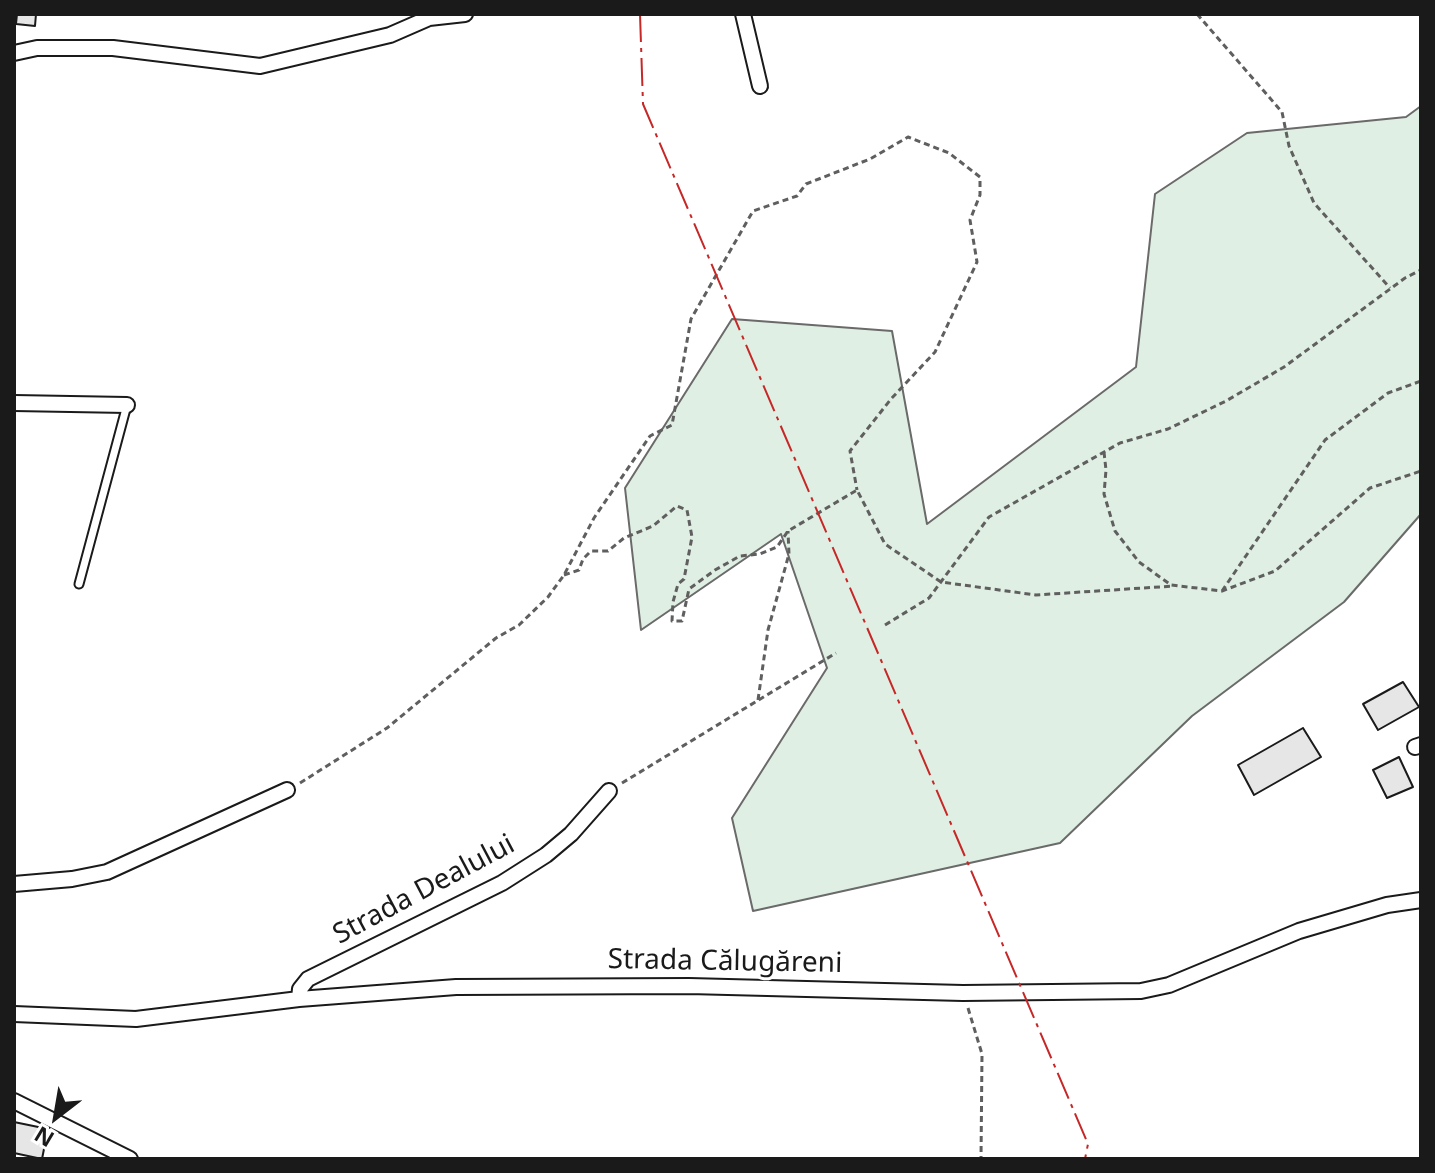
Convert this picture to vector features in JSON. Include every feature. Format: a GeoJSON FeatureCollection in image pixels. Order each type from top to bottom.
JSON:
{"type":"FeatureCollection","features":[{"type":"Feature","properties":{"kind":"street"},"geometry":{"type":"LineString","coordinates":[[14,53],[37,48],[113,48],[260,66],[390,35],[430,16],[465,14]]}},
{"type":"Feature","properties":{"kind":"street"},"geometry":{"type":"LineString","coordinates":[[743,14],[760,86]]}},
{"type":"Feature","properties":{"kind":"street"},"geometry":{"type":"LineString","coordinates":[[14,403],[127,405]]}},
{"type":"Feature","properties":{"kind":"street"},"geometry":{"type":"LineString","coordinates":[[14,884],[72,879],[107,872],[287,790]]}},
{"type":"Feature","properties":{"kind":"street","name":"Strada Dealului"},"geometry":{"type":"LineString","coordinates":[[299,999],[300,989],[308,979],[502,883],[546,855],[571,834],[609,791]]}},
{"type":"Feature","properties":{"kind":"street","name":"Strada Călugăreni"},"geometry":{"type":"LineString","coordinates":[[14,1014],[136,1019],[299,999],[456,987],[556,985],[963,993],[1141,991],[1169,985],[1299,931],[1387,905],[1421,900]]}},
{"type":"Feature","properties":{"kind":"street"},"geometry":{"type":"LineString","coordinates":[[14,1101],[130,1159]]}},
{"type":"Feature","properties":{"kind":"lane"},"geometry":{"type":"LineString","coordinates":[[79,584],[127,405]]}},
{"type":"Feature","properties":{"kind":"path"},"geometry":{"type":"LineString","coordinates":[[1197,14],[1282,112],[1289,146],[1314,203],[1390,288]]}},
{"type":"Feature","properties":{"kind":"path"},"geometry":{"type":"LineString","coordinates":[[287,790],[387,728],[496,638],[519,625],[548,597],[564,575],[594,518],[650,436],[672,425],[691,319],[753,211],[797,196],[806,184],[870,159],[908,137],[949,153],[980,177],[980,195],[970,220],[977,262],[935,352],[891,399],[850,451],[857,490],[885,544],[941,582],[1036,595],[1174,586],[1222,591],[1275,571],[1370,488],[1421,471]]}},
{"type":"Feature","properties":{"kind":"path"},"geometry":{"type":"LineString","coordinates":[[885,625],[929,598],[989,517],[1120,443],[1168,429],[1226,401],[1284,367],[1390,288],[1421,270]]}},
{"type":"Feature","properties":{"kind":"path"},"geometry":{"type":"LineString","coordinates":[[1222,591],[1325,440],[1388,393],[1421,381]]}},
{"type":"Feature","properties":{"kind":"path"},"geometry":{"type":"LineString","coordinates":[[1104,452],[1104,494],[1115,531],[1139,562],[1174,586]]}},
{"type":"Feature","properties":{"kind":"path"},"geometry":{"type":"LineString","coordinates":[[564,575],[579,570],[583,559],[591,551],[608,551],[624,538],[653,526],[677,506],[687,510],[692,537],[684,579],[678,584],[673,602],[672,621],[682,621],[689,589],[740,556],[760,554],[777,547],[788,531],[857,490]]}},
{"type":"Feature","properties":{"kind":"path"},"geometry":{"type":"LineString","coordinates":[[758,701],[768,630],[789,554],[788,531]]}},
{"type":"Feature","properties":{"kind":"path"},"geometry":{"type":"LineString","coordinates":[[609,791],[836,653]]}},
{"type":"Feature","properties":{"kind":"path"},"geometry":{"type":"LineString","coordinates":[[963,993],[982,1054],[981,1159]]}},
{"type":"Feature","properties":{"kind":"green space"},"geometry":{"type":"Polygon","coordinates":[[[1421,106],[1421,514],[1344,602],[1192,716],[1060,843],[753,911],[732,818],[827,668],[781,534],[641,630],[625,488],[732,319],[892,331],[927,524],[1136,367],[1155,194],[1247,133],[1406,117],[1421,106]]]}},
{"type":"Feature","properties":{"kind":"building"},"geometry":{"type":"Polygon","coordinates":[[[17,14],[36,14],[35,26],[16,24],[17,14]]]}},
{"type":"Feature","properties":{"kind":"building"},"geometry":{"type":"Polygon","coordinates":[[[1403,682],[1419,707],[1378,730],[1363,704],[1403,682]]]}},
{"type":"Feature","properties":{"kind":"building"},"geometry":{"type":"Polygon","coordinates":[[[1303,728],[1321,757],[1254,795],[1238,765],[1303,728]]]}},
{"type":"Feature","properties":{"kind":"building"},"geometry":{"type":"Polygon","coordinates":[[[1399,757],[1413,787],[1387,798],[1373,770],[1399,757]]]}},
{"type":"Feature","properties":{"kind":"building"},"geometry":{"type":"Polygon","coordinates":[[[14,1122],[48,1129],[42,1159],[14,1153],[14,1122]]]}},
{"type":"Feature","properties":{"kind":"power"},"geometry":{"type":"LineString","coordinates":[[640,14],[643,104],[1088,1144],[1085,1159]]}}]}
